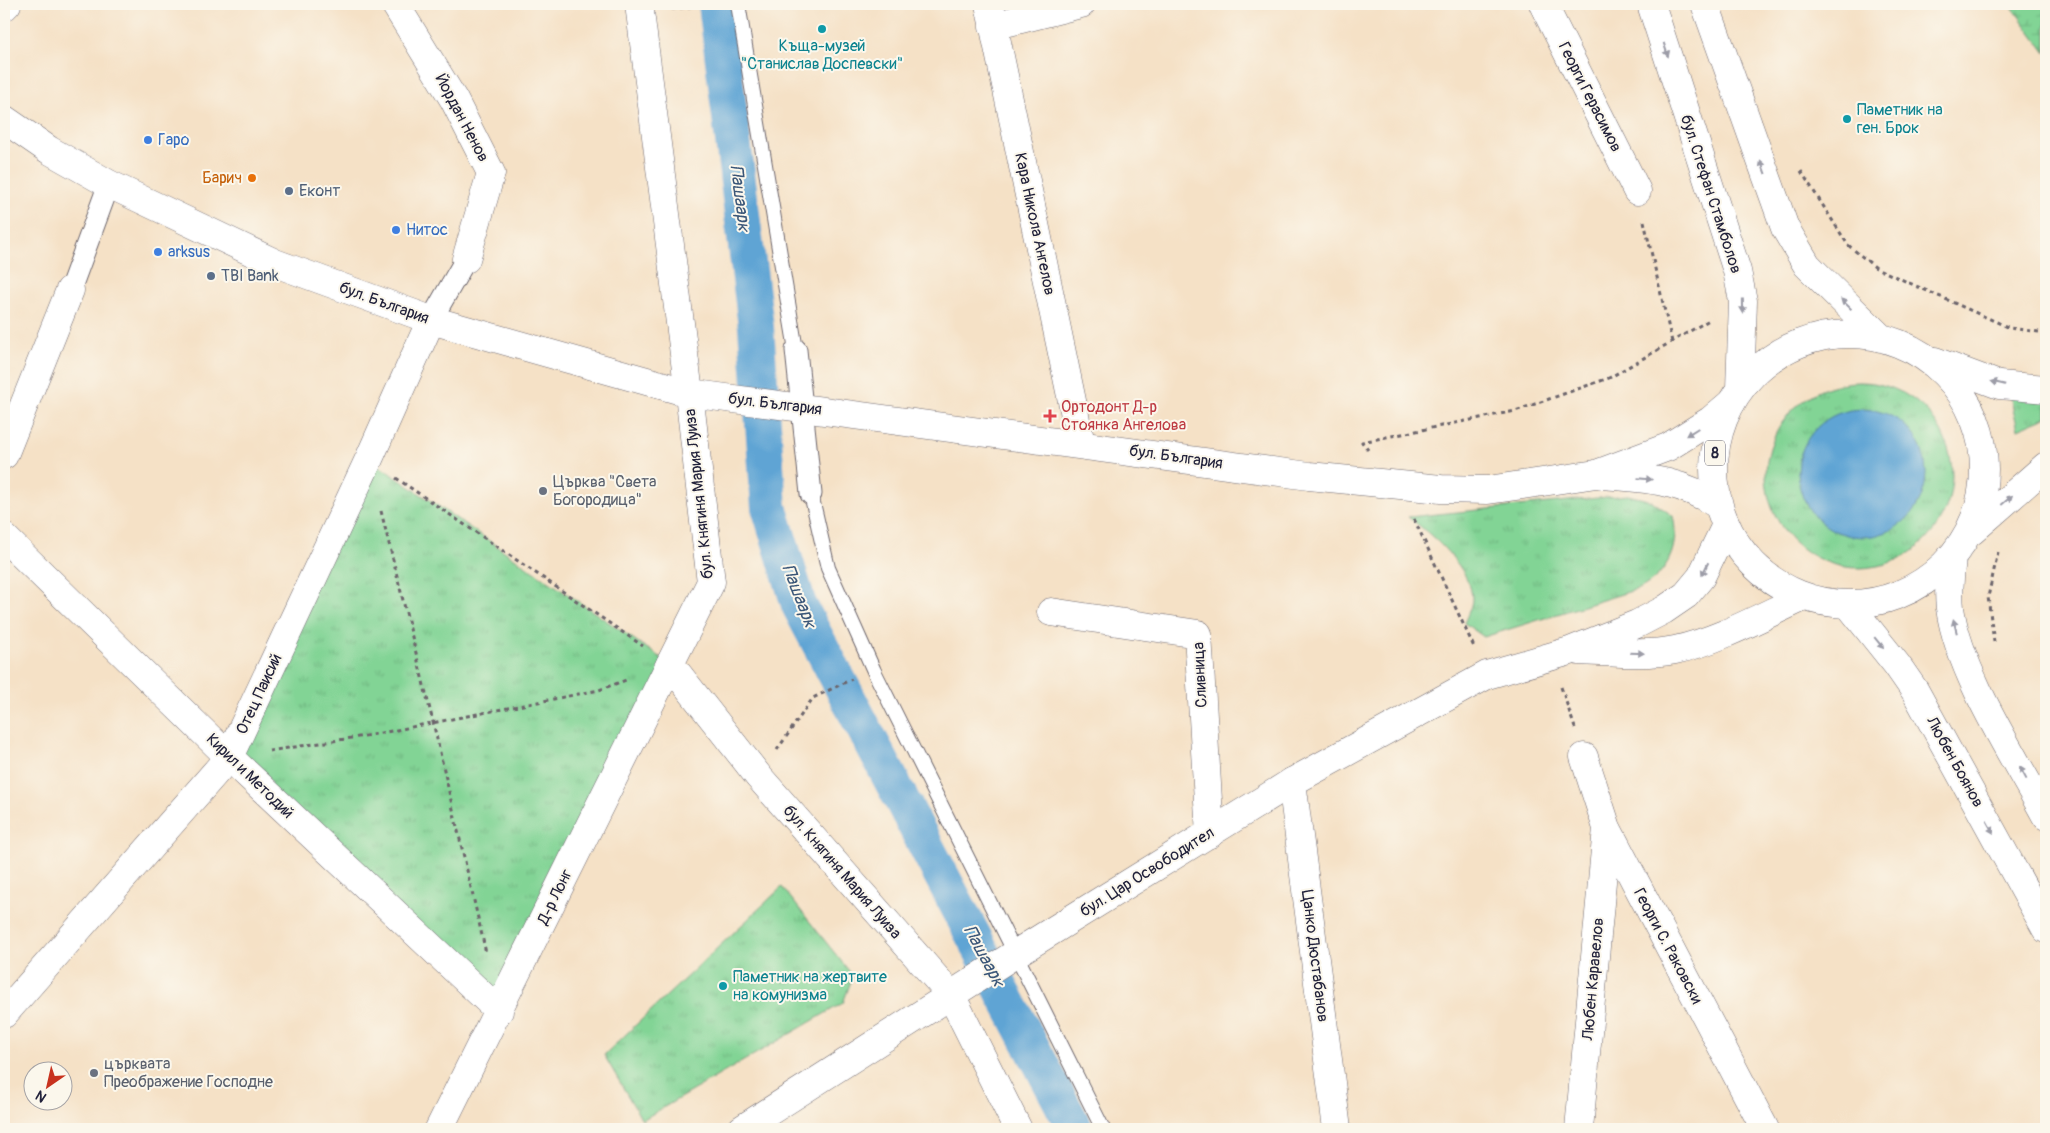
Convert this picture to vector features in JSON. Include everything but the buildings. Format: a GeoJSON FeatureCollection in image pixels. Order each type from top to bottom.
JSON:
{"type":"FeatureCollection","features":[{"type":"Feature","properties":{"kind":"street"},"geometry":{"type":"LineString","coordinates":[[4,7],[7,4]]}},
{"type":"Feature","properties":{"kind":"street","name":"Йордан Ненов"},"geometry":{"type":"LineString","coordinates":[[395,4],[454,100],[491,173],[466,260],[431,320]]}},
{"type":"Feature","properties":{"kind":"street"},"geometry":{"type":"LineString","coordinates":[[991,15],[1081,4]]}},
{"type":"Feature","properties":{"kind":"street","name":"Георги Герасимов"},"geometry":{"type":"LineString","coordinates":[[1543,4],[1637,191]]}},
{"type":"Feature","properties":{"kind":"street","name":"бул. Стефан Стамболов"},"geometry":{"type":"LineString","coordinates":[[1651,4],[1737,271],[1743,301],[1735,396]]}},
{"type":"Feature","properties":{"kind":"street","name":"8"},"geometry":{"type":"LineString","coordinates":[[1705,4],[1784,228],[1807,265],[1881,338]]}},
{"type":"Feature","properties":{"kind":"street","name":"бул. Княгиня Мария Луиза"},"geometry":{"type":"LineString","coordinates":[[651,7],[689,394],[711,582],[670,664],[759,777],[952,995],[1018,1129]]}},
{"type":"Feature","properties":{"kind":"street","name":"Кара Никола Ангелов"},"geometry":{"type":"LineString","coordinates":[[991,15],[1082,444]]}},
{"type":"Feature","properties":{"kind":"street","name":"бул. България"},"geometry":{"type":"LineString","coordinates":[[4,119],[49,150],[109,184],[275,262],[431,320],[689,394],[1082,444],[1309,476],[1396,483],[1441,489],[1488,490],[1596,474],[1668,447],[1711,420],[1735,396]]}},
{"type":"Feature","properties":{"kind":"street"},"geometry":{"type":"LineString","coordinates":[[4,455],[70,290],[109,184]]}},
{"type":"Feature","properties":{"kind":"street","name":"Отец Паисий"},"geometry":{"type":"LineString","coordinates":[[4,1014],[229,757],[431,320]]}},
{"type":"Feature","properties":{"kind":"street","name":"8"},"geometry":{"type":"LineString","coordinates":[[1927,358],[1946,374],[1961,393],[1973,414],[1981,437],[1985,461],[1984,485],[1980,509],[1970,532],[1952,558],[1936,574],[1916,588],[1895,597],[1872,603],[1849,605],[1826,603],[1804,597],[1784,588],[1749,561],[1722,515],[1714,479],[1714,452],[1720,426],[1735,396],[1757,369],[1779,353],[1803,342],[1828,335],[1855,334],[1881,338],[1905,346],[1927,358],[1999,385],[2046,389]]}},
{"type":"Feature","properties":{"kind":"street"},"geometry":{"type":"LineString","coordinates":[[796,350],[792,406],[811,494]]}},
{"type":"Feature","properties":{"kind":"street","name":"8"},"geometry":{"type":"LineString","coordinates":[[1970,532],[2046,466]]}},
{"type":"Feature","properties":{"kind":"street","name":"бул. България"},"geometry":{"type":"LineString","coordinates":[[1596,474],[1666,481],[1696,492],[1722,515]]}},
{"type":"Feature","properties":{"kind":"street","name":"бул. Цар Освободител"},"geometry":{"type":"LineString","coordinates":[[742,1129],[1015,954],[1292,782],[1487,674],[1560,653],[1637,624],[1664,610],[1686,594],[1701,577],[1722,515]]}},
{"type":"Feature","properties":{"kind":"street","name":"Кирил и Методий"},"geometry":{"type":"LineString","coordinates":[[4,537],[229,757],[499,1010]]}},
{"type":"Feature","properties":{"kind":"street"},"geometry":{"type":"LineString","coordinates":[[1952,558],[1949,586],[1950,609],[1963,655],[1980,694],[2046,816]]}},
{"type":"Feature","properties":{"kind":"street","name":"бул. Цар Освободител"},"geometry":{"type":"LineString","coordinates":[[1560,653],[1647,653],[1676,650],[1703,641],[1804,597]]}},
{"type":"Feature","properties":{"kind":"street","name":"Любен Боянов"},"geometry":{"type":"LineString","coordinates":[[1849,605],[1897,665],[1915,691],[2046,929]]}},
{"type":"Feature","properties":{"kind":"street","name":"Сливница"},"geometry":{"type":"LineString","coordinates":[[1051,612],[1198,634],[1210,834]]}},
{"type":"Feature","properties":{"kind":"street","name":"Д-р Лонг"},"geometry":{"type":"LineString","coordinates":[[439,1129],[670,664]]}},
{"type":"Feature","properties":{"kind":"street","name":"Георги С. Раковски"},"geometry":{"type":"LineString","coordinates":[[1584,757],[1607,828],[1765,1129]]}},
{"type":"Feature","properties":{"kind":"street","name":"Цанко Дюстабанов"},"geometry":{"type":"LineString","coordinates":[[1292,782],[1337,1129]]}},
{"type":"Feature","properties":{"kind":"street","name":"Любен Каравелов"},"geometry":{"type":"LineString","coordinates":[[1579,1129],[1607,828]]}},
{"type":"Feature","properties":{"kind":"lane"},"geometry":{"type":"LineString","coordinates":[[738,4],[796,350]]}},
{"type":"Feature","properties":{"kind":"lane"},"geometry":{"type":"LineString","coordinates":[[811,494],[828,568],[874,671],[1103,1129]]}},
{"type":"Feature","properties":{"kind":"path"},"geometry":{"type":"LineString","coordinates":[[651,7],[711,4]]}},
{"type":"Feature","properties":{"kind":"path"},"geometry":{"type":"LineString","coordinates":[[1796,164],[1848,245],[1876,268],[2010,328],[2046,333]]}},
{"type":"Feature","properties":{"kind":"path"},"geometry":{"type":"LineString","coordinates":[[1637,191],[1672,342]]}},
{"type":"Feature","properties":{"kind":"path"},"geometry":{"type":"LineString","coordinates":[[1487,674],[1396,483],[1362,442],[1515,411],[1609,378],[1743,301]]}},
{"type":"Feature","properties":{"kind":"path"},"geometry":{"type":"LineString","coordinates":[[368,459],[670,664]]}},
{"type":"Feature","properties":{"kind":"path"},"geometry":{"type":"LineString","coordinates":[[380,506],[433,722],[488,962]]}},
{"type":"Feature","properties":{"kind":"path"},"geometry":{"type":"LineString","coordinates":[[1995,644],[1988,597],[1998,551]]}},
{"type":"Feature","properties":{"kind":"path"},"geometry":{"type":"LineString","coordinates":[[1560,653],[1584,757]]}},
{"type":"Feature","properties":{"kind":"path"},"geometry":{"type":"LineString","coordinates":[[229,757],[371,735],[599,690],[670,664]]}},
{"type":"Feature","properties":{"kind":"path"},"geometry":{"type":"LineString","coordinates":[[759,777],[813,698],[860,674]]}},
{"type":"Feature","properties":{"kind":"green space"},"geometry":{"type":"Polygon","coordinates":[[[2010,4],[2046,4],[2046,53],[2010,4]]]}},
{"type":"Feature","properties":{"kind":"green space"},"geometry":{"type":"Polygon","coordinates":[[[1859,382],[1877,384],[1894,389],[1911,398],[1925,409],[1936,423],[1945,440],[1950,457],[1952,475],[1950,493],[1945,510],[1936,527],[1925,541],[1911,552],[1894,561],[1877,566],[1859,568],[1841,566],[1824,561],[1807,552],[1793,541],[1782,527],[1773,510],[1768,493],[1766,475],[1768,457],[1773,440],[1782,423],[1793,409],[1807,398],[1824,389],[1841,384],[1859,382]]]}},
{"type":"Feature","properties":{"kind":"green space"},"geometry":{"type":"Polygon","coordinates":[[[2010,396],[2046,401],[2046,417],[2018,429],[2010,396]]]}},
{"type":"Feature","properties":{"kind":"green space"},"geometry":{"type":"Polygon","coordinates":[[[369,459],[670,664],[499,1011],[229,757],[369,459]]]}},
{"type":"Feature","properties":{"kind":"green space"},"geometry":{"type":"Polygon","coordinates":[[[1628,495],[1652,501],[1673,516],[1675,538],[1673,548],[1665,567],[1658,575],[1641,588],[1484,637],[1464,623],[1472,601],[1471,589],[1466,577],[1449,553],[1408,517],[1628,495]]]}},
{"type":"Feature","properties":{"kind":"green space"},"geometry":{"type":"Polygon","coordinates":[[[782,887],[853,976],[843,1003],[642,1120],[604,1055],[782,887]]]}},
{"type":"Feature","properties":{"kind":"water"},"geometry":{"type":"Polygon","coordinates":[[[1862,409],[1875,410],[1887,414],[1898,419],[1908,427],[1916,437],[1921,448],[1925,460],[1925,486],[1921,498],[1916,509],[1908,519],[1898,527],[1887,532],[1875,536],[1862,537],[1849,536],[1837,532],[1826,527],[1816,519],[1808,509],[1803,498],[1799,486],[1798,473],[1799,460],[1803,448],[1808,437],[1816,427],[1826,419],[1837,414],[1849,410],[1862,409]]]}},
{"type":"Feature","properties":{"kind":"waterway","name":"Пашаарк"},"geometry":{"type":"LineString","coordinates":[[716,4],[756,327],[769,507],[799,605],[1075,1129]]}},
{"type":"Feature","properties":{"kind":"place","name":"Къща-музей \"Станислав Доспевски\""},"geometry":{"type":"Point","coordinates":[822,29]}},
{"type":"Feature","properties":{"kind":"place","name":"Паметник на ген. Брок"},"geometry":{"type":"Point","coordinates":[1847,119]}},
{"type":"Feature","properties":{"kind":"place","name":"Гаро"},"geometry":{"type":"Point","coordinates":[148,140]}},
{"type":"Feature","properties":{"kind":"place","name":"Барич"},"geometry":{"type":"Point","coordinates":[252,178]}},
{"type":"Feature","properties":{"kind":"place","name":"Еконт"},"geometry":{"type":"Point","coordinates":[289,191]}},
{"type":"Feature","properties":{"kind":"place","name":"Нитос"},"geometry":{"type":"Point","coordinates":[396,230]}},
{"type":"Feature","properties":{"kind":"place","name":"arksus"},"geometry":{"type":"Point","coordinates":[158,252]}},
{"type":"Feature","properties":{"kind":"place","name":"TBI Bank"},"geometry":{"type":"Point","coordinates":[211,276]}},
{"type":"Feature","properties":{"kind":"place","name":"Ортодонт Д-р Стоянка Ангелова"},"geometry":{"type":"Point","coordinates":[1050,416]}},
{"type":"Feature","properties":{"kind":"place","name":"Църква \"Света Богородица\""},"geometry":{"type":"Point","coordinates":[543,491]}},
{"type":"Feature","properties":{"kind":"place","name":"Паметник на жертвите на комунизма"},"geometry":{"type":"Point","coordinates":[723,986]}},
{"type":"Feature","properties":{"kind":"place","name":"църквата Преображение Господне"},"geometry":{"type":"Point","coordinates":[94,1073]}}]}
